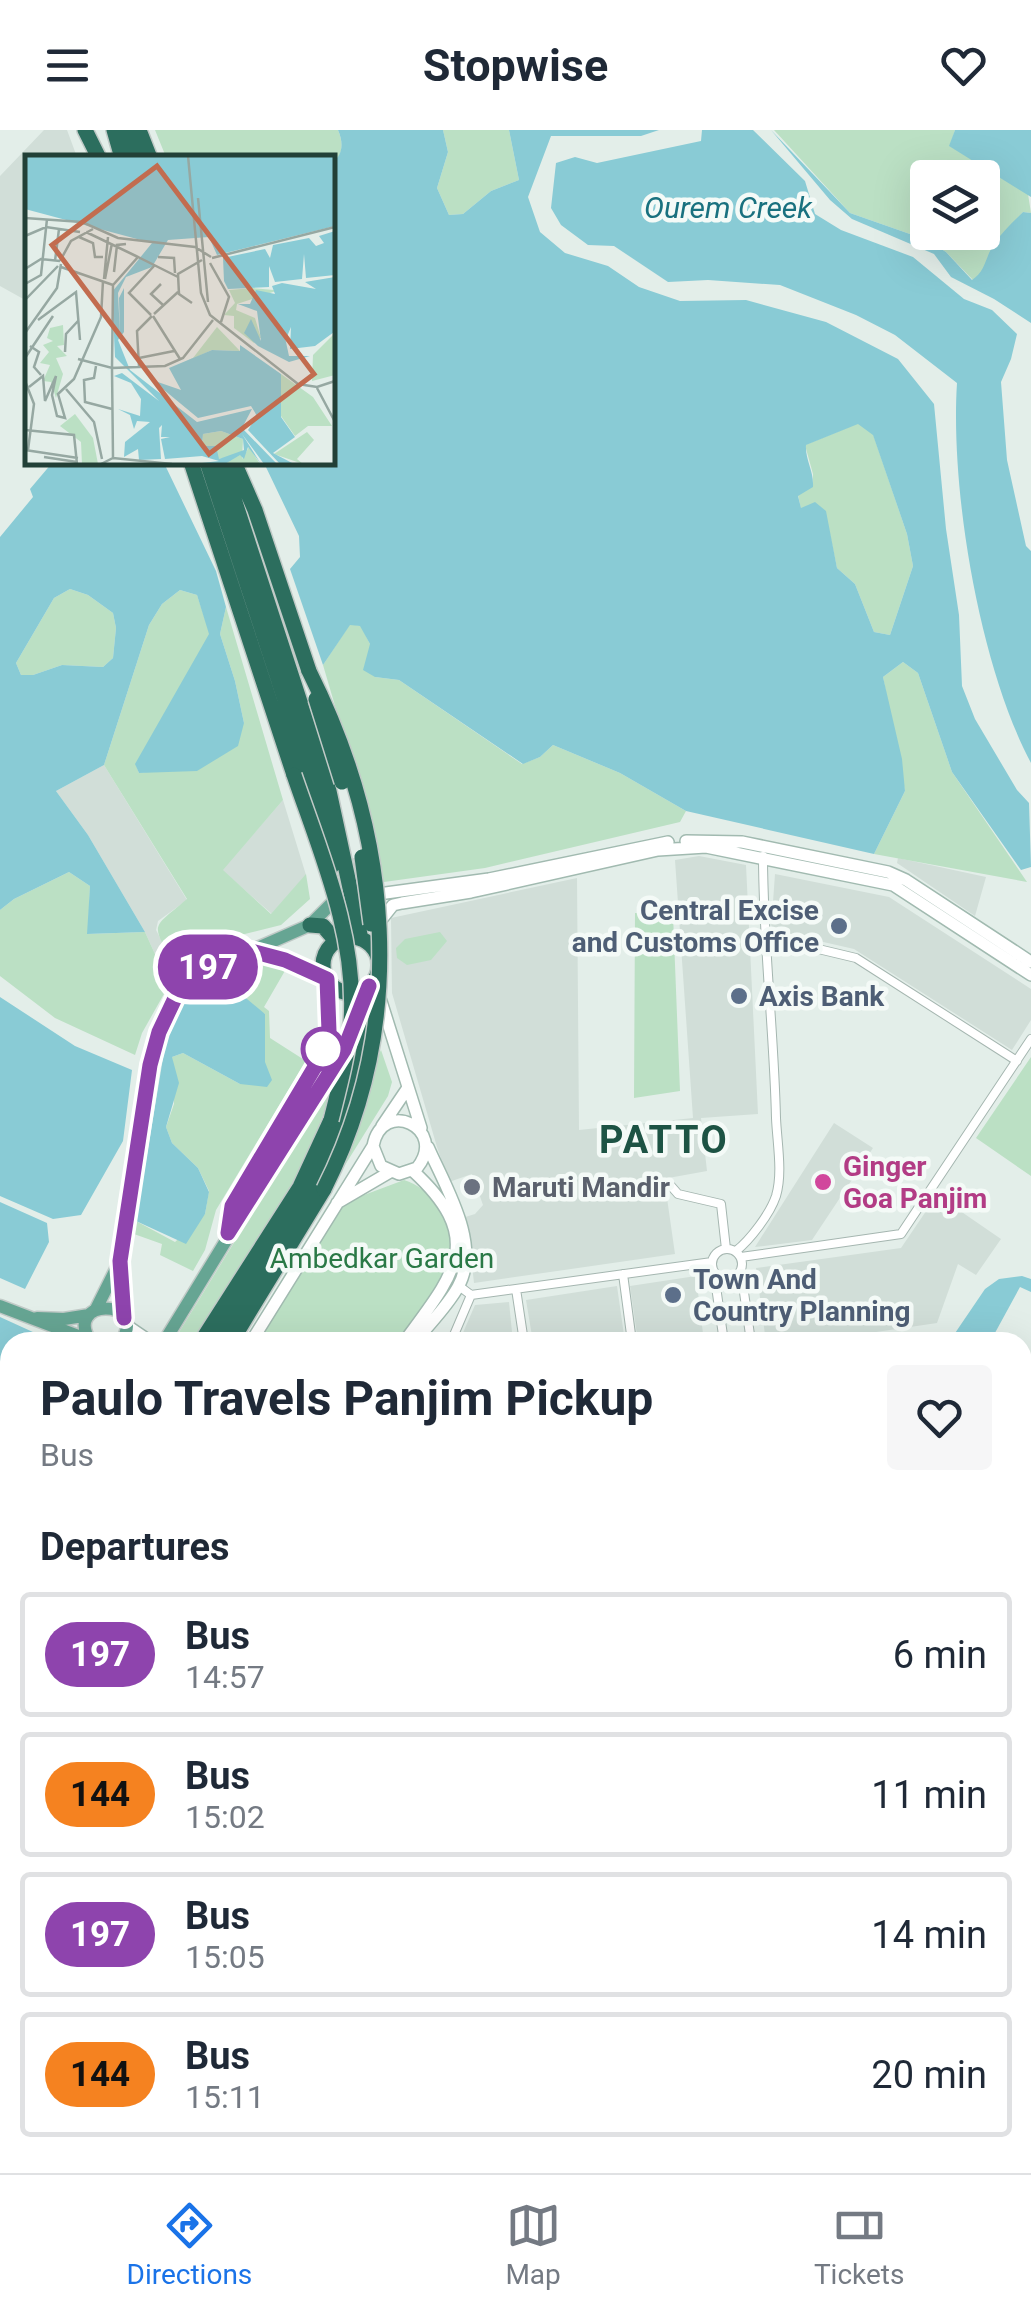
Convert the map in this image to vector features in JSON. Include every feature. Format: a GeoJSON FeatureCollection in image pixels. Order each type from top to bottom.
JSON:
{"type":"FeatureCollection","features":[{"type":"Feature","properties":{"kind":"highway"},"geometry":{"type":"LineString","coordinates":[[86,130],[90,155]]}},
{"type":"Feature","properties":{"kind":"highway"},"geometry":{"type":"LineString","coordinates":[[86,130],[98,155]]}},
{"type":"Feature","properties":{"kind":"highway"},"geometry":{"type":"LineString","coordinates":[[114,130],[125,155]]}},
{"type":"Feature","properties":{"kind":"highway"},"geometry":{"type":"LineString","coordinates":[[133,132],[148,155]]}},
{"type":"Feature","properties":{"kind":"highway"},"geometry":{"type":"LineString","coordinates":[[192,465],[344,932],[351,1020],[331,1120],[300,1187],[207,1332]]}},
{"type":"Feature","properties":{"kind":"highway"},"geometry":{"type":"LineString","coordinates":[[208,465],[315,790],[345,899],[379,966],[372,983],[346,992],[327,979],[324,971],[325,954],[337,941],[345,899],[330,791],[223,465]]}},
{"type":"Feature","properties":{"kind":"highway"},"geometry":{"type":"LineString","coordinates":[[222,1332],[323,1167],[342,1124],[358,1071],[371,994],[370,916],[361,850],[309,671],[255,510],[235,465]]}},
{"type":"Feature","properties":{"kind":"highway"},"geometry":{"type":"LineString","coordinates":[[246,465],[255,510]]}},
{"type":"Feature","properties":{"kind":"highway"},"geometry":{"type":"LineString","coordinates":[[237,1332],[324,1189],[346,1142],[364,1079],[380,987],[379,902],[365,826],[330,714],[309,671]]}},
{"type":"Feature","properties":{"kind":"highway"},"geometry":{"type":"LineString","coordinates":[[310,925],[323,926],[337,941],[367,943]]}},
{"type":"Feature","properties":{"kind":"main road"},"geometry":{"type":"LineString","coordinates":[[122,1332],[120,1261],[150,1065],[166,1014],[177,994],[218,960],[251,951],[310,925],[345,899],[489,879],[650,843],[711,839],[888,872],[906,880],[1030,970]]}},
{"type":"Feature","properties":{"kind":"main road"},"geometry":{"type":"LineString","coordinates":[[367,943],[393,905],[658,850],[706,847],[763,851]]}},
{"type":"Feature","properties":{"kind":"main road"},"geometry":{"type":"LineString","coordinates":[[228,1233],[232,1206],[319,1060],[329,1031],[327,979],[285,960],[251,951]]}},
{"type":"Feature","properties":{"kind":"main road"},"geometry":{"type":"LineString","coordinates":[[372,983],[424,1139],[453,1204],[466,1245],[459,1286],[423,1332]]}},
{"type":"Feature","properties":{"kind":"main road"},"geometry":{"type":"LineString","coordinates":[[170,1332],[344,1050],[372,983]]}},
{"type":"Feature","properties":{"kind":"main road"},"geometry":{"type":"LineString","coordinates":[[257,1332],[408,1088]]}},
{"type":"Feature","properties":{"kind":"main road"},"geometry":{"type":"LineString","coordinates":[[336,1204],[390,1172],[413,1171],[424,1159],[424,1139],[406,1121],[389,1122],[380,1128]]}},
{"type":"Feature","properties":{"kind":"main road"},"geometry":{"type":"LineString","coordinates":[[372,1146],[377,1162],[390,1172]]}},
{"type":"Feature","properties":{"kind":"main road"},"geometry":{"type":"LineString","coordinates":[[412,1332],[447,1285],[455,1265],[456,1246],[438,1194],[413,1171]]}},
{"type":"Feature","properties":{"kind":"main road"},"geometry":{"type":"LineString","coordinates":[[87,1332],[85,1325],[120,1261]]}},
{"type":"Feature","properties":{"kind":"main road"},"geometry":{"type":"LineString","coordinates":[[0,1306],[65,1332]]}},
{"type":"Feature","properties":{"kind":"main road"},"geometry":{"type":"LineString","coordinates":[[25,1317],[64,1319],[112,1308],[138,1332]]}},
{"type":"Feature","properties":{"kind":"street"},"geometry":{"type":"LineString","coordinates":[[734,1252],[745,1244],[776,1198],[778,1179],[763,851]]}},
{"type":"Feature","properties":{"kind":"street"},"geometry":{"type":"LineString","coordinates":[[764,936],[856,958],[1017,1061]]}},
{"type":"Feature","properties":{"kind":"street"},"geometry":{"type":"LineString","coordinates":[[723,1332],[713,1266],[717,1253],[901,1234],[1031,1039]]}},
{"type":"Feature","properties":{"kind":"street"},"geometry":{"type":"LineString","coordinates":[[627,1190],[671,1186],[678,1194],[721,1204],[740,1271],[749,1332]]}},
{"type":"Feature","properties":{"kind":"street"},"geometry":{"type":"LineString","coordinates":[[459,1286],[471,1296],[623,1274],[713,1266],[727,1279],[740,1271]]}},
{"type":"Feature","properties":{"kind":"street"},"geometry":{"type":"LineString","coordinates":[[623,1274],[631,1332]]}},
{"type":"Feature","properties":{"kind":"street"},"geometry":{"type":"LineString","coordinates":[[516,1289],[522,1332]]}},
{"type":"Feature","properties":{"kind":"street"},"geometry":{"type":"LineString","coordinates":[[455,1332],[471,1296]]}},
{"type":"Feature","properties":{"kind":"shaded area"},"geometry":{"type":"Polygon","coordinates":[[[44,130],[67,130],[76,155],[25,155],[25,300],[0,286],[0,176],[44,130]]]}},
{"type":"Feature","properties":{"kind":"shaded area"},"geometry":{"type":"Polygon","coordinates":[[[104,765],[187,900],[158,921],[156,930],[179,975],[169,985],[145,932],[88,835],[56,791],[104,765]]]}},
{"type":"Feature","properties":{"kind":"shaded area"},"geometry":{"type":"Polygon","coordinates":[[[283,800],[306,875],[272,914],[222,870],[283,800]]]}},
{"type":"Feature","properties":{"kind":"shaded area"},"geometry":{"type":"Polygon","coordinates":[[[699,856],[746,865],[758,1114],[701,1118],[707,1171],[624,1186],[626,1196],[666,1191],[675,1254],[474,1283],[469,1238],[462,1218],[475,1214],[483,1205],[472,1174],[449,1182],[437,1147],[392,993],[391,918],[577,878],[579,1130],[693,1118],[675,860],[699,856]]]}},
{"type":"Feature","properties":{"kind":"shaded area"},"geometry":{"type":"Polygon","coordinates":[[[898,858],[986,877],[975,916],[897,863],[898,858]]]}},
{"type":"Feature","properties":{"kind":"shaded area"},"geometry":{"type":"Polygon","coordinates":[[[775,874],[889,897],[1031,989],[1031,1020],[1012,1050],[854,949],[771,930],[775,874]]]}},
{"type":"Feature","properties":{"kind":"shaded area","name":"Ginger Goa Panjim"},"geometry":{"type":"Polygon","coordinates":[[[834,1123],[873,1148],[812,1240],[755,1247],[834,1123]]]}},
{"type":"Feature","properties":{"kind":"shaded area"},"geometry":{"type":"Polygon","coordinates":[[[937,1195],[1001,1239],[976,1275],[958,1264],[937,1323],[876,1332],[765,1332],[756,1268],[901,1248],[937,1195]]]}},
{"type":"Feature","properties":{"kind":"shaded area"},"geometry":{"type":"Polygon","coordinates":[[[696,1276],[703,1332],[637,1332],[630,1286],[696,1276]]]}},
{"type":"Feature","properties":{"kind":"shaded area"},"geometry":{"type":"Polygon","coordinates":[[[617,1286],[624,1332],[531,1332],[526,1300],[617,1286]]]}},
{"type":"Feature","properties":{"kind":"shaded area"},"geometry":{"type":"Polygon","coordinates":[[[509,1302],[512,1332],[463,1332],[475,1305],[509,1302]]]}},
{"type":"Feature","properties":{"kind":"green space"},"geometry":{"type":"Polygon","coordinates":[[[155,130],[338,130],[342,148],[335,161],[335,155],[165,155],[155,130]]]}},
{"type":"Feature","properties":{"kind":"green space"},"geometry":{"type":"Polygon","coordinates":[[[443,130],[509,130],[519,180],[491,191],[463,214],[449,215],[437,188],[448,152],[443,130]]]}},
{"type":"Feature","properties":{"kind":"green space"},"geometry":{"type":"Polygon","coordinates":[[[774,130],[955,130],[950,146],[973,160],[910,160],[910,234],[850,213],[774,130]]]}},
{"type":"Feature","properties":{"kind":"green space"},"geometry":{"type":"Polygon","coordinates":[[[1000,177],[1028,194],[1031,213],[1023,212],[1000,238],[1000,177]]]}},
{"type":"Feature","properties":{"kind":"green space"},"geometry":{"type":"Polygon","coordinates":[[[943,250],[991,250],[982,274],[973,280],[943,250]]]}},
{"type":"Feature","properties":{"kind":"green space"},"geometry":{"type":"Polygon","coordinates":[[[859,423],[873,434],[907,534],[913,566],[890,635],[874,632],[855,584],[837,568],[825,511],[801,509],[798,495],[813,486],[805,445],[859,423]]]}},
{"type":"Feature","properties":{"kind":"green space"},"geometry":{"type":"Polygon","coordinates":[[[70,589],[88,595],[113,613],[113,658],[103,667],[62,665],[21,675],[16,663],[54,598],[70,589]]]}},
{"type":"Feature","properties":{"kind":"green space"},"geometry":{"type":"Polygon","coordinates":[[[180,590],[197,595],[210,634],[136,765],[139,773],[155,771],[244,723],[220,634],[226,607],[283,800],[223,870],[271,914],[306,874],[310,899],[281,925],[204,944],[173,964],[158,927],[187,899],[104,765],[149,625],[162,604],[180,590]]]}},
{"type":"Feature","properties":{"kind":"green space"},"geometry":{"type":"Polygon","coordinates":[[[350,624],[361,626],[370,644],[375,677],[399,680],[522,764],[540,757],[553,745],[620,773],[686,811],[680,822],[485,868],[384,882],[323,665],[350,624]]]}},
{"type":"Feature","properties":{"kind":"green space"},"geometry":{"type":"Polygon","coordinates":[[[903,662],[918,673],[952,772],[1027,882],[874,854],[905,791],[883,677],[903,662]]]}},
{"type":"Feature","properties":{"kind":"green space"},"geometry":{"type":"Polygon","coordinates":[[[69,872],[90,886],[88,934],[145,932],[169,985],[142,1033],[135,1055],[55,1018],[0,976],[0,910],[69,872]]]}},
{"type":"Feature","properties":{"kind":"green space"},"geometry":{"type":"Polygon","coordinates":[[[635,913],[673,914],[680,1091],[634,1098],[635,913]]]}},
{"type":"Feature","properties":{"kind":"green space"},"geometry":{"type":"Polygon","coordinates":[[[440,932],[447,941],[431,960],[407,965],[397,958],[396,948],[405,939],[440,932]]]}},
{"type":"Feature","properties":{"kind":"green space"},"geometry":{"type":"Polygon","coordinates":[[[250,963],[286,969],[264,1007],[269,1011],[270,1038],[306,1061],[216,1210],[205,1250],[193,1271],[160,1255],[162,1244],[134,1234],[136,1221],[175,1242],[205,1214],[209,1191],[198,1168],[172,1143],[166,1127],[174,1104],[172,1057],[183,1053],[240,1084],[265,1062],[265,1014],[199,983],[223,967],[250,963]]]}},
{"type":"Feature","properties":{"kind":"green space"},"geometry":{"type":"Polygon","coordinates":[[[381,1050],[392,1082],[388,1096],[240,1332],[381,1050]]]}},
{"type":"Feature","properties":{"kind":"green space"},"geometry":{"type":"Polygon","coordinates":[[[1031,1057],[1031,1176],[976,1138],[1031,1057]]]}},
{"type":"Feature","properties":{"kind":"green space"},"geometry":{"type":"Polygon","coordinates":[[[335,1078],[324,1114],[293,1182],[255,1247],[201,1332],[179,1332],[335,1078]]]}},
{"type":"Feature","properties":{"kind":"green space","name":"Ambedkar Garden"},"geometry":{"type":"Polygon","coordinates":[[[404,1180],[427,1193],[444,1216],[453,1243],[449,1270],[440,1288],[407,1332],[263,1332],[340,1204],[404,1180]]]}},
{"type":"Feature","properties":{"kind":"water"},"geometry":{"type":"Polygon","coordinates":[[[338,130],[443,130],[448,152],[437,188],[449,215],[463,214],[491,191],[519,180],[509,130],[659,130],[641,136],[551,136],[528,197],[540,232],[565,253],[608,266],[639,287],[680,301],[746,300],[826,322],[898,359],[934,404],[959,615],[962,686],[975,719],[1017,790],[1029,803],[1031,867],[1021,870],[952,772],[918,673],[903,662],[883,677],[902,759],[905,791],[874,854],[686,811],[620,773],[553,745],[540,757],[523,764],[399,680],[375,677],[363,670],[370,644],[360,626],[350,625],[323,665],[290,569],[300,557],[299,536],[265,465],[335,465],[335,160],[341,143],[338,130]],[[858,424],[806,445],[813,487],[798,496],[801,508],[815,502],[826,511],[837,568],[855,584],[874,632],[890,635],[913,566],[907,534],[873,435],[858,424]]]}},
{"type":"Feature","properties":{"kind":"water","name":"Ourem Creek"},"geometry":{"type":"Polygon","coordinates":[[[702,130],[753,130],[805,181],[815,214],[841,230],[913,257],[964,299],[992,310],[1017,334],[1001,382],[1007,460],[1026,546],[1031,551],[1031,763],[997,678],[972,578],[958,475],[957,383],[895,335],[856,315],[780,285],[708,280],[668,282],[614,246],[588,245],[561,225],[551,208],[556,163],[575,157],[597,163],[701,141],[702,130]]]}},
{"type":"Feature","properties":{"kind":"water"},"geometry":{"type":"Polygon","coordinates":[[[771,130],[850,213],[910,234],[910,244],[852,219],[830,200],[771,130]]]}},
{"type":"Feature","properties":{"kind":"water"},"geometry":{"type":"Polygon","coordinates":[[[955,130],[1031,130],[1031,197],[1000,178],[1000,160],[972,160],[949,146],[955,130]]]}},
{"type":"Feature","properties":{"kind":"water"},"geometry":{"type":"Polygon","coordinates":[[[1023,212],[1031,213],[1031,323],[951,277],[934,254],[925,250],[946,252],[972,280],[991,250],[1000,250],[1004,231],[1023,212]]]}},
{"type":"Feature","properties":{"kind":"water"},"geometry":{"type":"Polygon","coordinates":[[[50,465],[165,465],[216,571],[226,607],[220,634],[244,723],[238,746],[197,771],[139,773],[135,764],[209,634],[197,595],[180,590],[162,604],[149,625],[104,765],[56,791],[88,835],[145,932],[87,934],[90,886],[69,872],[0,910],[0,537],[33,497],[30,489],[50,465]],[[70,589],[54,598],[16,663],[21,675],[62,665],[103,667],[113,658],[113,613],[88,595],[70,589]]]}},
{"type":"Feature","properties":{"kind":"water"},"geometry":{"type":"Polygon","coordinates":[[[208,980],[229,984],[265,1014],[265,1062],[272,1080],[267,1087],[240,1084],[183,1053],[172,1057],[179,1083],[166,1127],[172,1143],[198,1168],[209,1192],[205,1214],[186,1244],[136,1221],[168,1028],[189,993],[208,980]]]}},
{"type":"Feature","properties":{"kind":"water"},"geometry":{"type":"Polygon","coordinates":[[[0,997],[75,1046],[132,1070],[123,1141],[81,1215],[53,1219],[0,1196],[0,997]]]}},
{"type":"Feature","properties":{"kind":"water"},"geometry":{"type":"Polygon","coordinates":[[[0,1202],[47,1223],[49,1242],[25,1289],[0,1278],[0,1202]]]}},
{"type":"Feature","properties":{"kind":"water"},"geometry":{"type":"Polygon","coordinates":[[[999,1279],[1031,1279],[1031,1292],[1020,1287],[995,1332],[956,1332],[985,1289],[999,1279]]]}},
{"type":"Feature","properties":{"kind":"water"},"geometry":{"type":"Polygon","coordinates":[[[0,1317],[33,1332],[0,1332],[0,1317]]]}},
{"type":"Feature","properties":{"kind":"bus line","name":"197"},"geometry":{"type":"LineString","coordinates":[[124,1318],[120,1261],[150,1065],[159,1032],[177,994],[218,960],[251,951],[285,960],[327,979],[329,1031],[319,1060],[232,1206],[228,1233],[344,1050],[369,986]]}},
{"type":"Feature","properties":{"kind":"place","name":"Central Excise and Customs Office"},"geometry":{"type":"Point","coordinates":[839,926]}},
{"type":"Feature","properties":{"kind":"place","name":"Axis Bank"},"geometry":{"type":"Point","coordinates":[739,996]}},
{"type":"Feature","properties":{"kind":"place","name":"Ginger Goa Panjim"},"geometry":{"type":"Point","coordinates":[823,1182]}},
{"type":"Feature","properties":{"kind":"place","name":"Maruti Mandir"},"geometry":{"type":"Point","coordinates":[472,1187]}},
{"type":"Feature","properties":{"kind":"place","name":"Town And Country Planning"},"geometry":{"type":"Point","coordinates":[673,1295]}},
{"type":"Feature","properties":{"kind":"district","name":"PATTO"},"geometry":{"type":"Point","coordinates":[664,1140]}}]}
